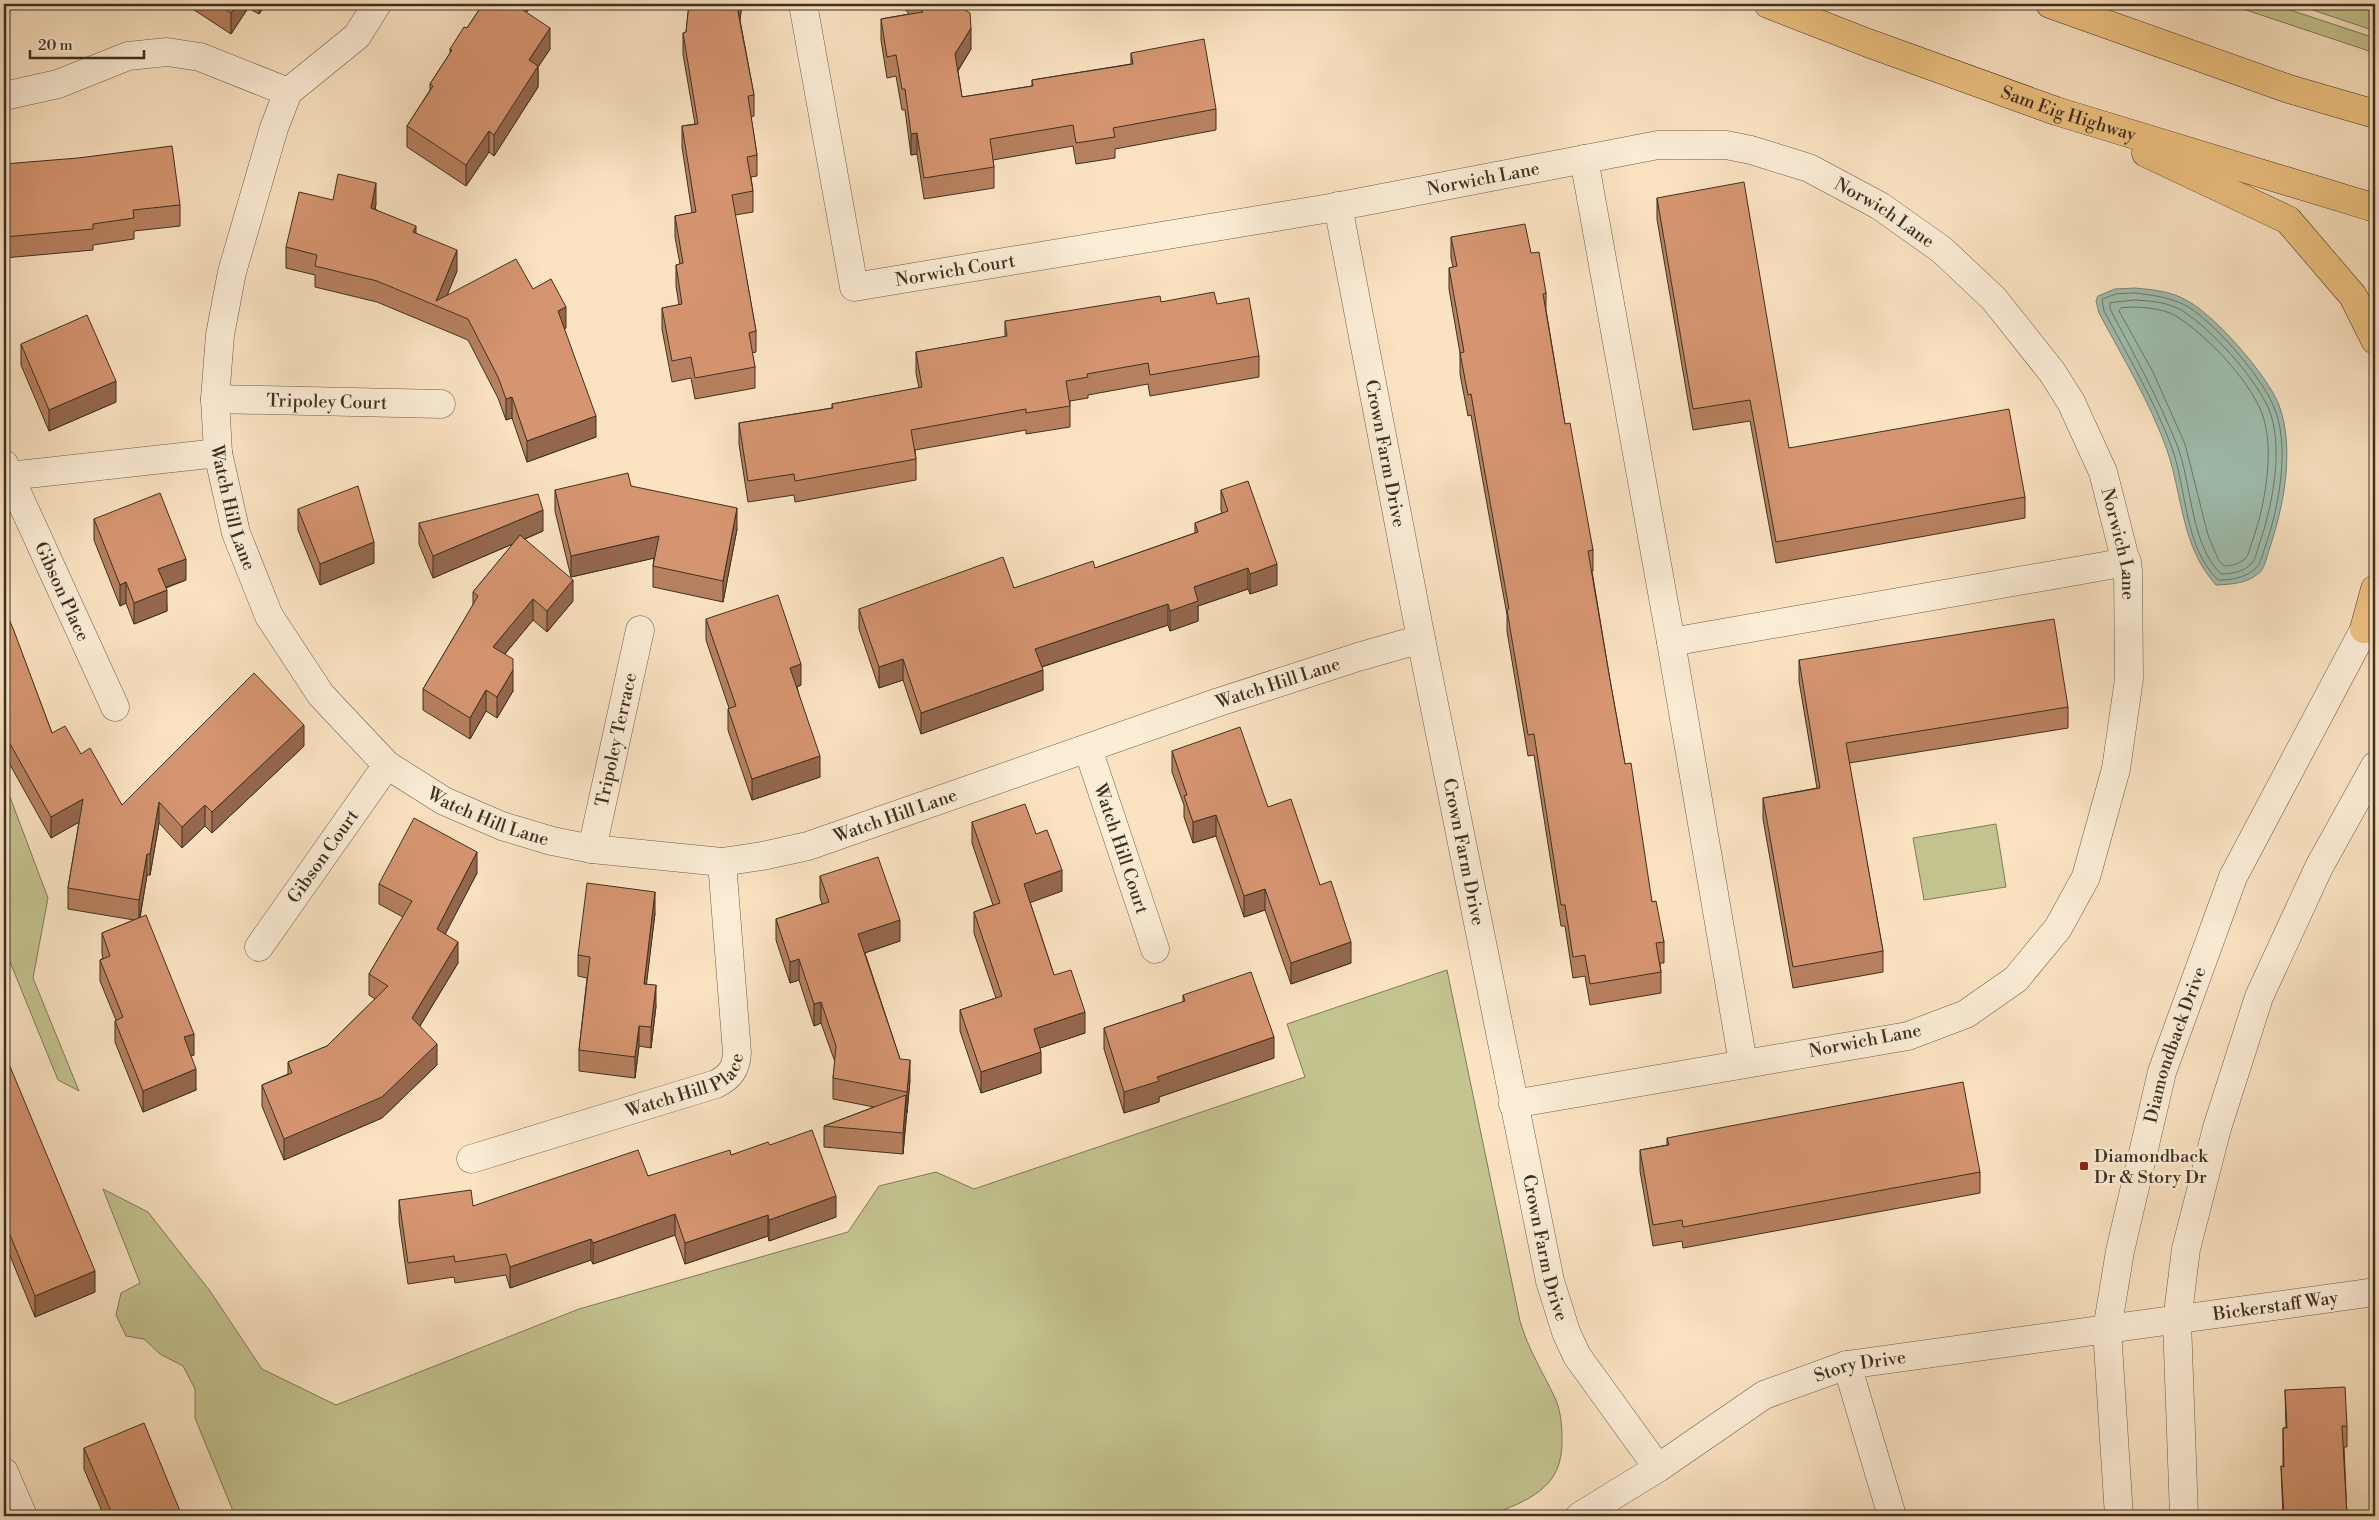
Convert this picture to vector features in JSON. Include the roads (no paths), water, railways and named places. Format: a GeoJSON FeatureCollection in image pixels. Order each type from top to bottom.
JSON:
{"type":"FeatureCollection","features":[{"type":"Feature","properties":{"kind":"main road","name":"Sam Eig Highway"},"geometry":{"type":"LineString","coordinates":[[1768,4],[1868,43],[2056,111],[2375,208]]}},
{"type":"Feature","properties":{"kind":"main road"},"geometry":{"type":"LineString","coordinates":[[2050,4],[2289,89],[2375,114]]}},
{"type":"Feature","properties":{"kind":"main road"},"geometry":{"type":"LineString","coordinates":[[2056,111],[2288,220],[2353,296],[2375,340]]}},
{"type":"Feature","properties":{"kind":"main road"},"geometry":{"type":"LineString","coordinates":[[2370,619],[2375,589]]}},
{"type":"Feature","properties":{"kind":"street","name":"Watch Hill Lane"},"geometry":{"type":"LineString","coordinates":[[377,4],[357,36],[288,92],[274,128],[232,272],[220,335],[215,399],[218,453],[236,532],[269,616],[321,694],[387,766],[444,801],[502,826],[552,841],[592,849],[722,862],[762,856],[808,846],[1219,702],[1421,638]]}},
{"type":"Feature","properties":{"kind":"street","name":"Norwich Court"},"geometry":{"type":"LineString","coordinates":[[803,4],[854,286],[1338,206]]}},
{"type":"Feature","properties":{"kind":"street"},"geometry":{"type":"LineString","coordinates":[[4,96],[58,84],[128,56],[166,52],[200,57],[288,92]]}},
{"type":"Feature","properties":{"kind":"street","name":"Norwich Lane"},"geometry":{"type":"LineString","coordinates":[[1338,206],[1658,145],[1726,145],[1751,150],[1817,172],[1880,206],[1942,250],[1994,299],[2052,372],[2071,402],[2103,472],[2127,562],[2129,679],[2116,769],[2086,877],[2058,928],[2016,979],[1966,1014],[1908,1036],[1742,1063],[1513,1104]]}},
{"type":"Feature","properties":{"kind":"street"},"geometry":{"type":"LineString","coordinates":[[1584,159],[1671,642],[1742,1063]]}},
{"type":"Feature","properties":{"kind":"street","name":"Crown Farm Drive"},"geometry":{"type":"LineString","coordinates":[[1338,206],[1421,638],[1550,1281],[1566,1332],[1590,1377],[1658,1468]]}},
{"type":"Feature","properties":{"kind":"street","name":"Tripoley Court"},"geometry":{"type":"LineString","coordinates":[[215,399],[441,404]]}},
{"type":"Feature","properties":{"kind":"street","name":"Gibson Place"},"geometry":{"type":"LineString","coordinates":[[115,706],[6,470],[218,453]]}},
{"type":"Feature","properties":{"kind":"street"},"geometry":{"type":"LineString","coordinates":[[1671,642],[2127,562]]}},
{"type":"Feature","properties":{"kind":"street","name":"Diamondback Drive"},"geometry":{"type":"LineString","coordinates":[[2119,1516],[2107,1330],[2124,1235],[2162,1072],[2230,885],[2370,619]]}},
{"type":"Feature","properties":{"kind":"street","name":"Tripoley Terrace"},"geometry":{"type":"LineString","coordinates":[[592,849],[640,630]]}},
{"type":"Feature","properties":{"kind":"street","name":"Watch Hill Court"},"geometry":{"type":"LineString","coordinates":[[1088,749],[1155,949]]}},
{"type":"Feature","properties":{"kind":"street","name":"Gibson Court"},"geometry":{"type":"LineString","coordinates":[[259,947],[387,766]]}},
{"type":"Feature","properties":{"kind":"street"},"geometry":{"type":"LineString","coordinates":[[2184,1516],[2177,1321],[2186,1249],[2217,1128],[2259,997],[2319,867],[2375,766]]}},
{"type":"Feature","properties":{"kind":"street","name":"Watch Hill Place"},"geometry":{"type":"LineString","coordinates":[[471,1159],[716,1084],[732,1073],[736,1064],[737,1053],[722,862]]}},
{"type":"Feature","properties":{"kind":"street","name":"Bickerstaff Way"},"geometry":{"type":"LineString","coordinates":[[2177,1321],[2375,1292]]}},
{"type":"Feature","properties":{"kind":"street","name":"Story Drive"},"geometry":{"type":"LineString","coordinates":[[1580,1516],[1658,1468],[1764,1395],[1847,1365],[2177,1321]]}},
{"type":"Feature","properties":{"kind":"street"},"geometry":{"type":"LineString","coordinates":[[1847,1365],[1892,1516]]}},
{"type":"Feature","properties":{"kind":"street"},"geometry":{"type":"LineString","coordinates":[[4,1472],[23,1516]]}},
{"type":"Feature","properties":{"kind":"water"},"geometry":{"type":"Polygon","coordinates":[[[2135,288],[2162,291],[2186,300],[2198,308],[2239,347],[2273,392],[2279,405],[2284,422],[2286,440],[2286,478],[2279,515],[2264,566],[2251,579],[2234,584],[2216,585],[2205,570],[2189,538],[2167,450],[2153,415],[2099,313],[2096,301],[2098,296],[2115,289],[2135,288]]]}},
{"type":"Feature","properties":{"kind":"place","name":"Diamondback Dr & Story Dr"},"geometry":{"type":"Point","coordinates":[2084,1166]}}]}
